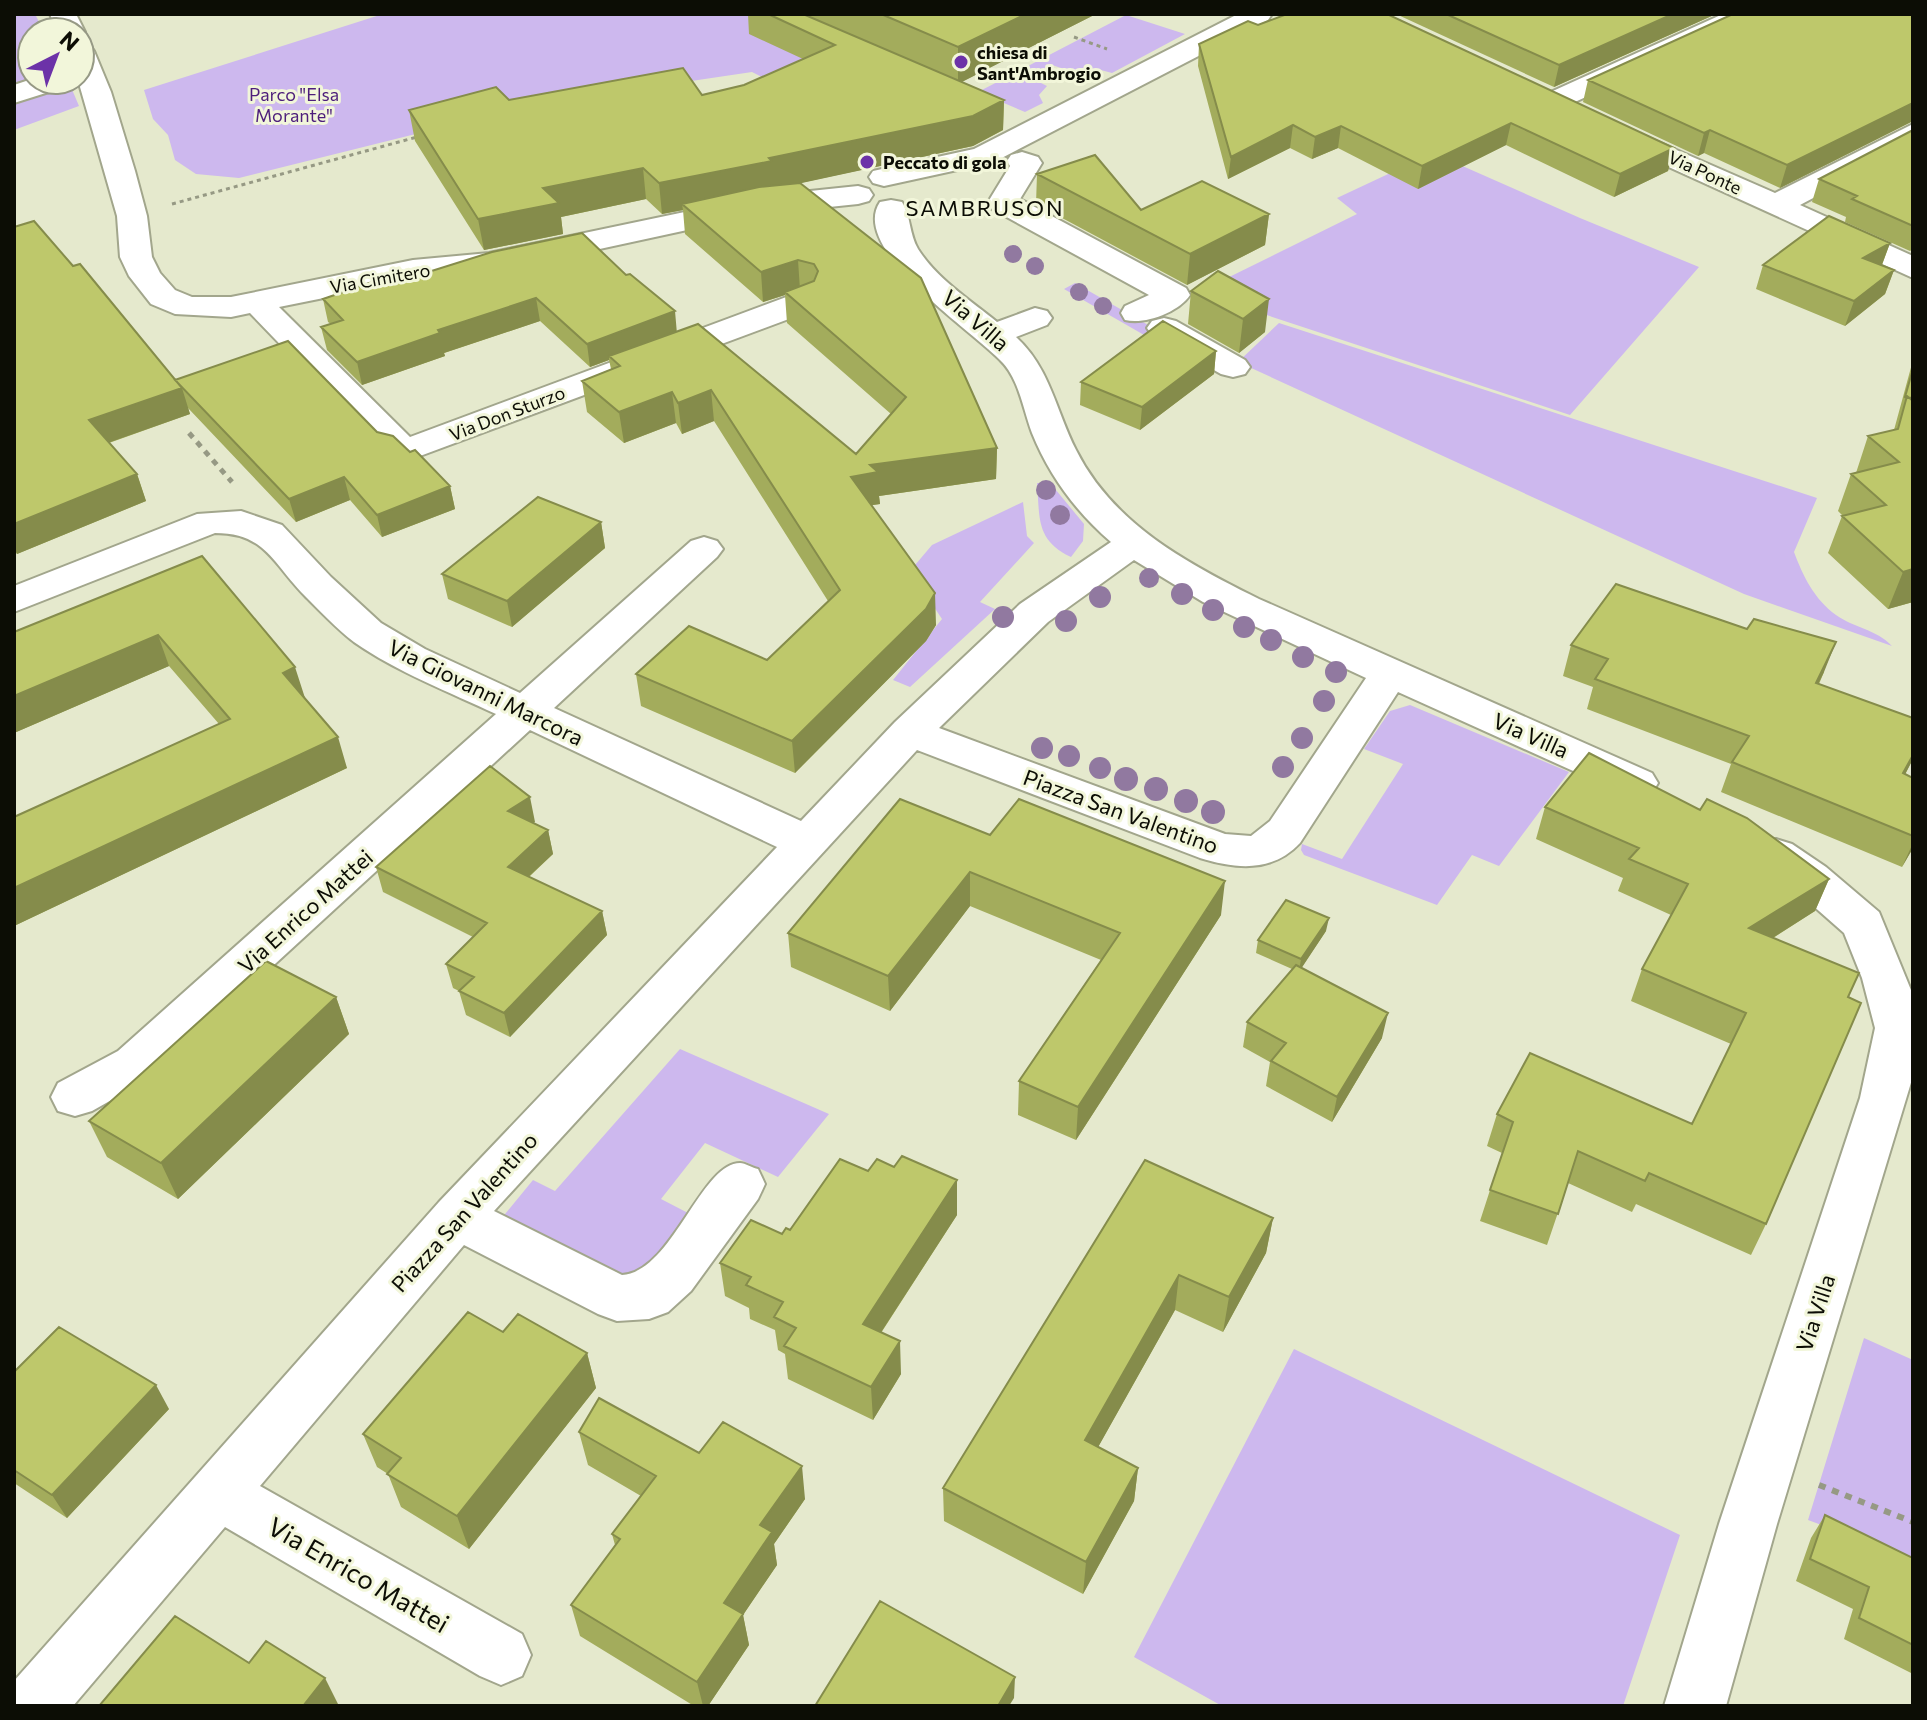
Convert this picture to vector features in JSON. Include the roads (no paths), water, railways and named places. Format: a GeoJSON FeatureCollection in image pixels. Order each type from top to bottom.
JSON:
{"type":"FeatureCollection","features":[{"type":"Feature","properties":{"kind":"street","name":"Via Ponte"},"geometry":{"type":"LineString","coordinates":[[1745,14],[1541,95],[1589,121],[1913,268]]}},
{"type":"Feature","properties":{"kind":"street"},"geometry":{"type":"LineString","coordinates":[[898,195],[983,156],[1250,16]]}},
{"type":"Feature","properties":{"kind":"street","name":"Via Cimitero"},"geometry":{"type":"LineString","coordinates":[[93,96],[132,216],[136,257],[152,287],[172,303],[187,307],[206,309],[413,270],[489,263],[761,205],[858,195],[860,187],[898,195]]}},
{"type":"Feature","properties":{"kind":"street"},"geometry":{"type":"LineString","coordinates":[[1008,118],[1034,130]]}},
{"type":"Feature","properties":{"kind":"street"},"geometry":{"type":"LineString","coordinates":[[1776,205],[1913,133]]}},
{"type":"Feature","properties":{"kind":"street"},"geometry":{"type":"LineString","coordinates":[[898,195],[971,169],[983,156]]}},
{"type":"Feature","properties":{"kind":"street"},"geometry":{"type":"LineString","coordinates":[[1022,161],[1027,163],[1003,202],[1174,295],[1137,313],[1233,367]]}},
{"type":"Feature","properties":{"kind":"street","name":"Via Villa"},"geometry":{"type":"LineString","coordinates":[[898,195],[891,230],[911,263],[1014,354],[1024,368],[1065,467],[1100,511],[1135,542],[1178,571],[1276,622],[1669,797]]}},
{"type":"Feature","properties":{"kind":"street"},"geometry":{"type":"LineString","coordinates":[[880,274],[911,263]]}},
{"type":"Feature","properties":{"kind":"street","name":"Via Don Sturzo"},"geometry":{"type":"LineString","coordinates":[[260,301],[266,313],[397,444],[412,448],[801,303]]}},
{"type":"Feature","properties":{"kind":"street"},"geometry":{"type":"LineString","coordinates":[[992,335],[1035,318]]}},
{"type":"Feature","properties":{"kind":"street","name":"Via Giovanni Marcora"},"geometry":{"type":"LineString","coordinates":[[14,600],[210,522],[241,522],[269,533],[317,586],[367,632],[411,658],[806,842]]}},
{"type":"Feature","properties":{"kind":"street","name":"Piazza San Valentino"},"geometry":{"type":"LineString","coordinates":[[33,1706],[457,1217],[910,732],[1022,623],[1135,542]]}},
{"type":"Feature","properties":{"kind":"street","name":"Via Enrico Mattei"},"geometry":{"type":"LineString","coordinates":[[75,1097],[135,1064],[704,549]]}},
{"type":"Feature","properties":{"kind":"street","name":"Piazza San Valentino"},"geometry":{"type":"LineString","coordinates":[[910,732],[1215,847],[1231,852],[1256,852],[1278,842],[1390,673]]}},
{"type":"Feature","properties":{"kind":"street","name":"Via Villa"},"geometry":{"type":"LineString","coordinates":[[1695,1706],[1748,1524],[1898,1104],[1899,1028],[1885,978],[1863,924],[1810,878],[1738,831]]}},
{"type":"Feature","properties":{"kind":"street"},"geometry":{"type":"LineString","coordinates":[[457,1217],[617,1298],[649,1296],[672,1275],[740,1184]]}},
{"type":"Feature","properties":{"kind":"street","name":"Via Enrico Mattei"},"geometry":{"type":"LineString","coordinates":[[217,1492],[501,1655]]}},
{"type":"Feature","properties":{"kind":"place","name":"chiesa di Sant'Ambrogio"},"geometry":{"type":"Point","coordinates":[961,62]}},
{"type":"Feature","properties":{"kind":"place","name":"Peccato di gola"},"geometry":{"type":"Point","coordinates":[867,162]}},
{"type":"Feature","properties":{"kind":"district","name":"SAMBRUSON"},"geometry":{"type":"Point","coordinates":[985,207]}},
{"type":"Feature","properties":{"kind":"park label","name":"Parco \"Elsa Morante\""},"geometry":{"type":"Point","coordinates":[294,104]}}]}
